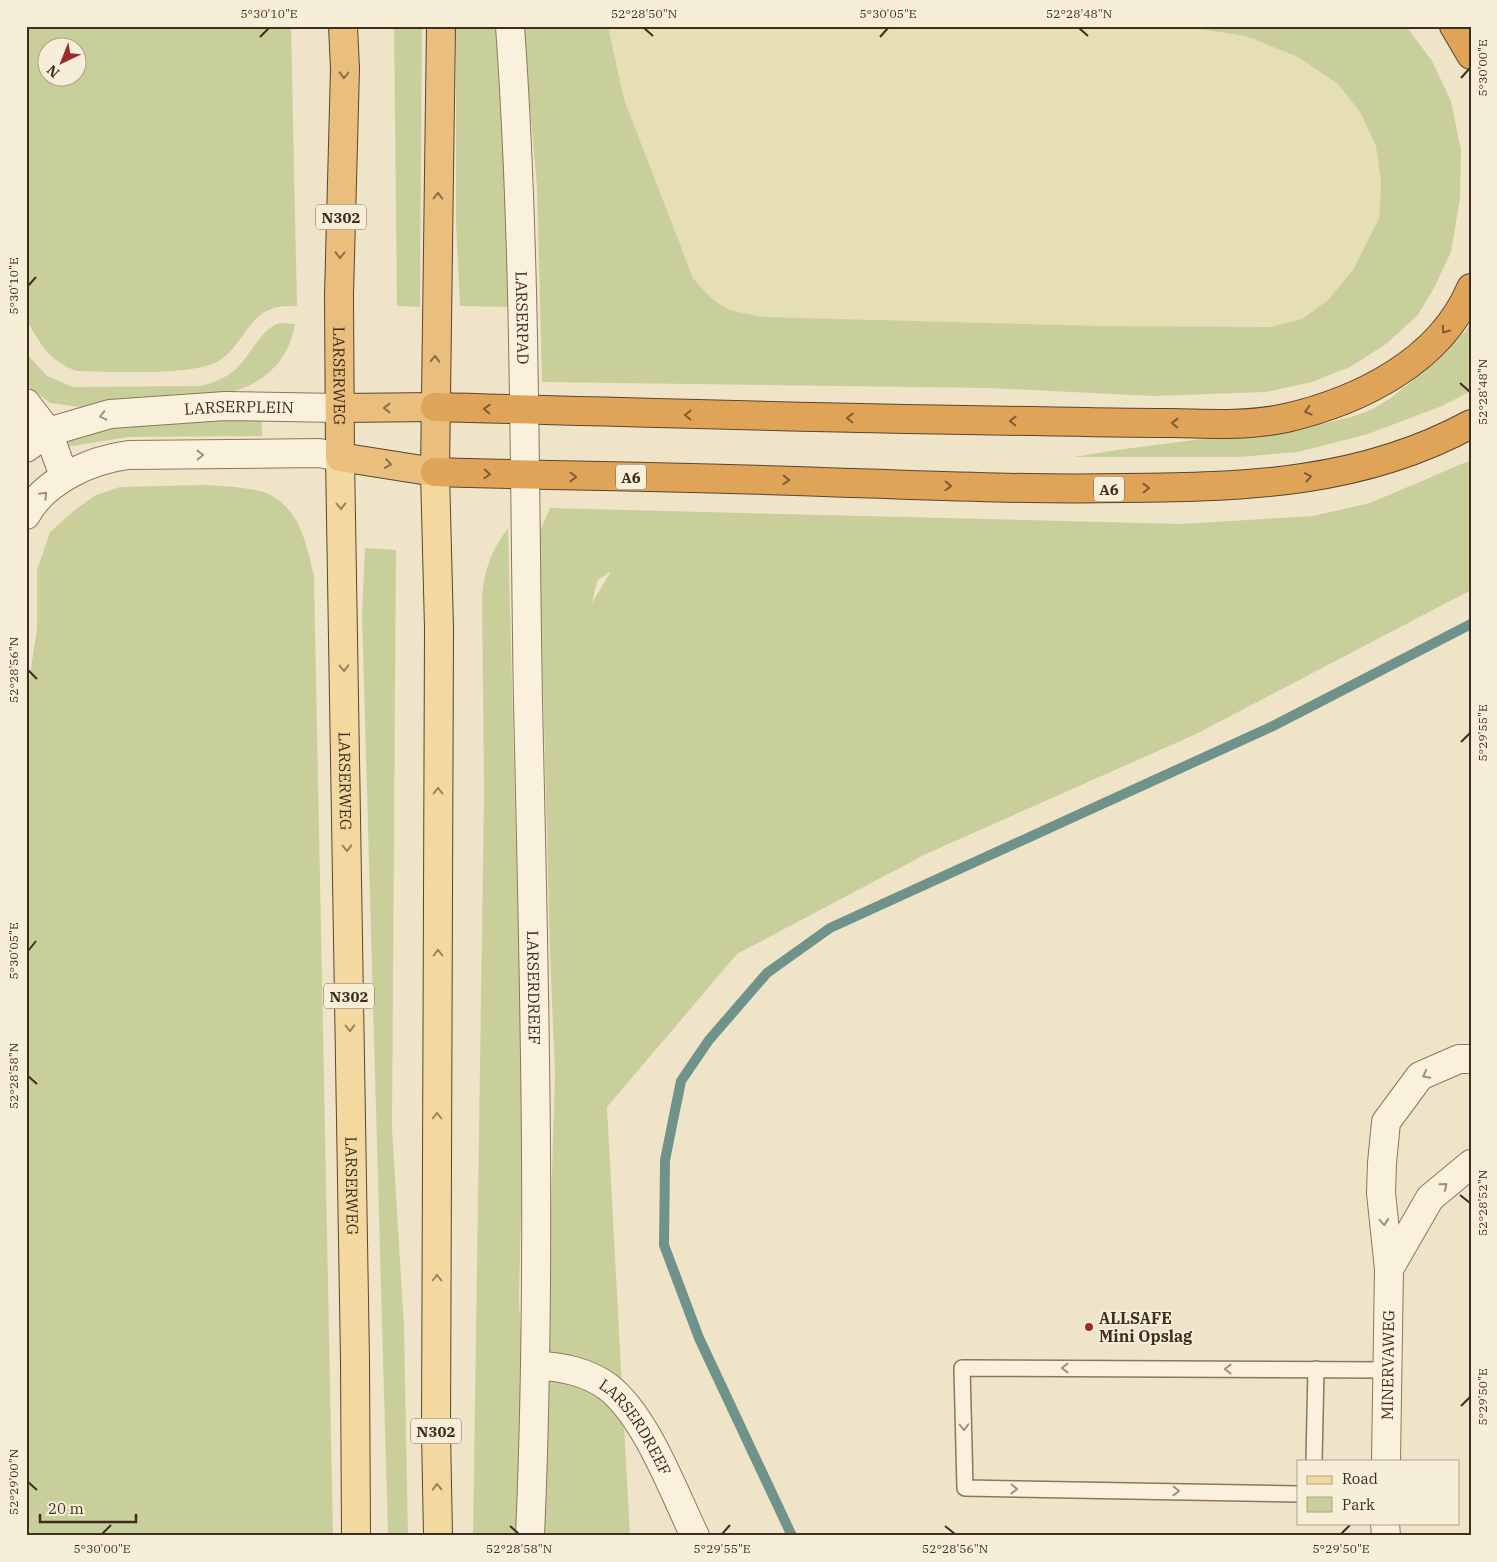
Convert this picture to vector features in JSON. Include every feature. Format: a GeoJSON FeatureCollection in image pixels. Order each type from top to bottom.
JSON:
{"type":"FeatureCollection","features":[{"type":"Feature","properties":{"kind":"highway","name":"LARSERWEG"},"geometry":{"type":"LineString","coordinates":[[340,457],[339,295],[345,70],[342,26]]}},
{"type":"Feature","properties":{"kind":"highway","name":"N302"},"geometry":{"type":"LineString","coordinates":[[435,472],[434,407],[441,26]]}},
{"type":"Feature","properties":{"kind":"highway"},"geometry":{"type":"LineString","coordinates":[[1454,26],[1471,55]]}},
{"type":"Feature","properties":{"kind":"highway"},"geometry":{"type":"LineString","coordinates":[[434,407],[525,411],[1224,424],[1283,418],[1345,401],[1386,380],[1439,339],[1465,302],[1471,288]]}},
{"type":"Feature","properties":{"kind":"highway","name":"LARSERPLEIN"},"geometry":{"type":"LineString","coordinates":[[340,408],[434,407]]}},
{"type":"Feature","properties":{"kind":"highway","name":"A6"},"geometry":{"type":"LineString","coordinates":[[435,472],[524,476],[737,479],[1042,489],[1209,487],[1278,483],[1367,466],[1448,437],[1471,424]]}},
{"type":"Feature","properties":{"kind":"highway"},"geometry":{"type":"LineString","coordinates":[[340,457],[435,472]]}},
{"type":"Feature","properties":{"kind":"main road","name":"LARSERWEG"},"geometry":{"type":"LineString","coordinates":[[340,457],[355,1361],[356,1536]]}},
{"type":"Feature","properties":{"kind":"main road","name":"N302"},"geometry":{"type":"LineString","coordinates":[[435,472],[439,628],[436,1413],[438,1536]]}},
{"type":"Feature","properties":{"kind":"street","name":"LARSERPAD"},"geometry":{"type":"LineString","coordinates":[[510,26],[523,279],[527,611]]}},
{"type":"Feature","properties":{"kind":"street"},"geometry":{"type":"LineString","coordinates":[[26,403],[48,432],[64,476]]}},
{"type":"Feature","properties":{"kind":"street","name":"LARSERPLEIN"},"geometry":{"type":"LineString","coordinates":[[64,476],[26,449],[48,432],[110,414],[225,406],[340,408]]}},
{"type":"Feature","properties":{"kind":"street"},"geometry":{"type":"LineString","coordinates":[[26,515],[47,491],[64,476],[107,458],[128,455],[320,453],[340,457]]}},
{"type":"Feature","properties":{"kind":"street","name":"LARSERDREEF"},"geometry":{"type":"LineString","coordinates":[[527,611],[534,1037],[536,1366],[530,1536]]}},
{"type":"Feature","properties":{"kind":"street","name":"MINERVAWEG"},"geometry":{"type":"LineString","coordinates":[[1386,1460],[1389,1269],[1381,1193],[1386,1122],[1420,1076],[1459,1059],[1471,1059]]}},
{"type":"Feature","properties":{"kind":"street","name":"MINERVAWEG"},"geometry":{"type":"LineString","coordinates":[[1389,1269],[1430,1198],[1471,1164]]}},
{"type":"Feature","properties":{"kind":"street","name":"LARSERDREEF"},"geometry":{"type":"LineString","coordinates":[[536,1366],[567,1370],[595,1379],[609,1388],[622,1401],[654,1450],[695,1536]]}},
{"type":"Feature","properties":{"kind":"lane"},"geometry":{"type":"LineString","coordinates":[[1297,1494],[965,1488],[962,1368],[1387,1370]]}},
{"type":"Feature","properties":{"kind":"lane"},"geometry":{"type":"LineString","coordinates":[[1314,1460],[1316,1369]]}},
{"type":"Feature","properties":{"kind":"shaded area"},"geometry":{"type":"Polygon","coordinates":[[[608,26],[1179,26],[1246,36],[1298,57],[1338,84],[1360,112],[1376,146],[1381,182],[1379,218],[1353,270],[1328,300],[1302,319],[1270,327],[1104,326],[767,317],[738,314],[707,296],[693,278],[624,99],[608,26]]]}},
{"type":"Feature","properties":{"kind":"green space"},"geometry":{"type":"Polygon","coordinates":[[[26,26],[291,26],[297,306],[277,307],[265,312],[251,325],[232,349],[217,362],[188,369],[129,372],[77,371],[58,362],[41,344],[26,319],[26,26]]]}},
{"type":"Feature","properties":{"kind":"green space"},"geometry":{"type":"Polygon","coordinates":[[[394,26],[422,26],[420,307],[397,306],[394,26]]]}},
{"type":"Feature","properties":{"kind":"green space"},"geometry":{"type":"Polygon","coordinates":[[[456,26],[496,26],[511,304],[507,307],[460,306],[456,225],[456,26]]]}},
{"type":"Feature","properties":{"kind":"green space"},"geometry":{"type":"Polygon","coordinates":[[[523,26],[608,26],[624,99],[693,278],[709,296],[734,311],[767,317],[1104,326],[1270,327],[1302,319],[1328,300],[1353,270],[1379,218],[1381,182],[1376,146],[1360,112],[1338,84],[1298,57],[1246,36],[1179,26],[1406,26],[1432,61],[1451,101],[1461,150],[1460,198],[1451,252],[1434,288],[1418,315],[1386,344],[1350,367],[1312,382],[1266,392],[1154,396],[989,388],[542,382],[537,187],[523,26]]]}},
{"type":"Feature","properties":{"kind":"green space"},"geometry":{"type":"Polygon","coordinates":[[[1471,322],[1471,391],[1442,406],[1368,434],[1298,452],[1239,457],[1074,457],[1137,447],[1310,426],[1360,414],[1374,408],[1397,393],[1465,332],[1471,322]]]}},
{"type":"Feature","properties":{"kind":"green space"},"geometry":{"type":"Polygon","coordinates":[[[279,323],[295,324],[288,348],[282,358],[267,374],[235,391],[106,402],[80,407],[50,403],[26,385],[26,353],[47,376],[73,387],[200,386],[219,380],[236,369],[261,337],[279,323]]]}},
{"type":"Feature","properties":{"kind":"green space"},"geometry":{"type":"Polygon","coordinates":[[[262,416],[262,436],[129,437],[66,447],[59,438],[76,430],[262,416]]]}},
{"type":"Feature","properties":{"kind":"green space"},"geometry":{"type":"Polygon","coordinates":[[[1471,460],[1471,590],[1194,735],[926,854],[737,954],[607,1107],[630,1536],[542,1536],[548,1408],[548,1301],[555,1074],[539,533],[550,508],[1181,524],[1313,516],[1370,503],[1471,460]],[[610,573],[597,581],[592,603],[610,573]]]}},
{"type":"Feature","properties":{"kind":"green space"},"geometry":{"type":"Polygon","coordinates":[[[203,485],[257,491],[272,496],[282,503],[290,511],[301,531],[314,576],[333,1536],[29,1536],[26,1458],[26,700],[37,629],[37,570],[50,532],[76,509],[96,495],[120,487],[203,485]]]}},
{"type":"Feature","properties":{"kind":"green space"},"geometry":{"type":"Polygon","coordinates":[[[508,528],[523,1119],[519,1300],[522,1352],[517,1536],[473,1536],[484,793],[482,597],[490,560],[497,544],[508,528]]]}},
{"type":"Feature","properties":{"kind":"green space"},"geometry":{"type":"Polygon","coordinates":[[[365,548],[396,550],[392,1129],[404,1326],[408,1536],[388,1536],[362,614],[365,548]]]}},
{"type":"Feature","properties":{"kind":"waterway"},"geometry":{"type":"LineString","coordinates":[[792,1536],[699,1338],[664,1245],[665,1160],[681,1081],[709,1040],[767,973],[830,928],[1273,726],[1471,624]]}},
{"type":"Feature","properties":{"kind":"place","name":"ALLSAFE Mini Opslag"},"geometry":{"type":"Point","coordinates":[1089,1327]}}]}
